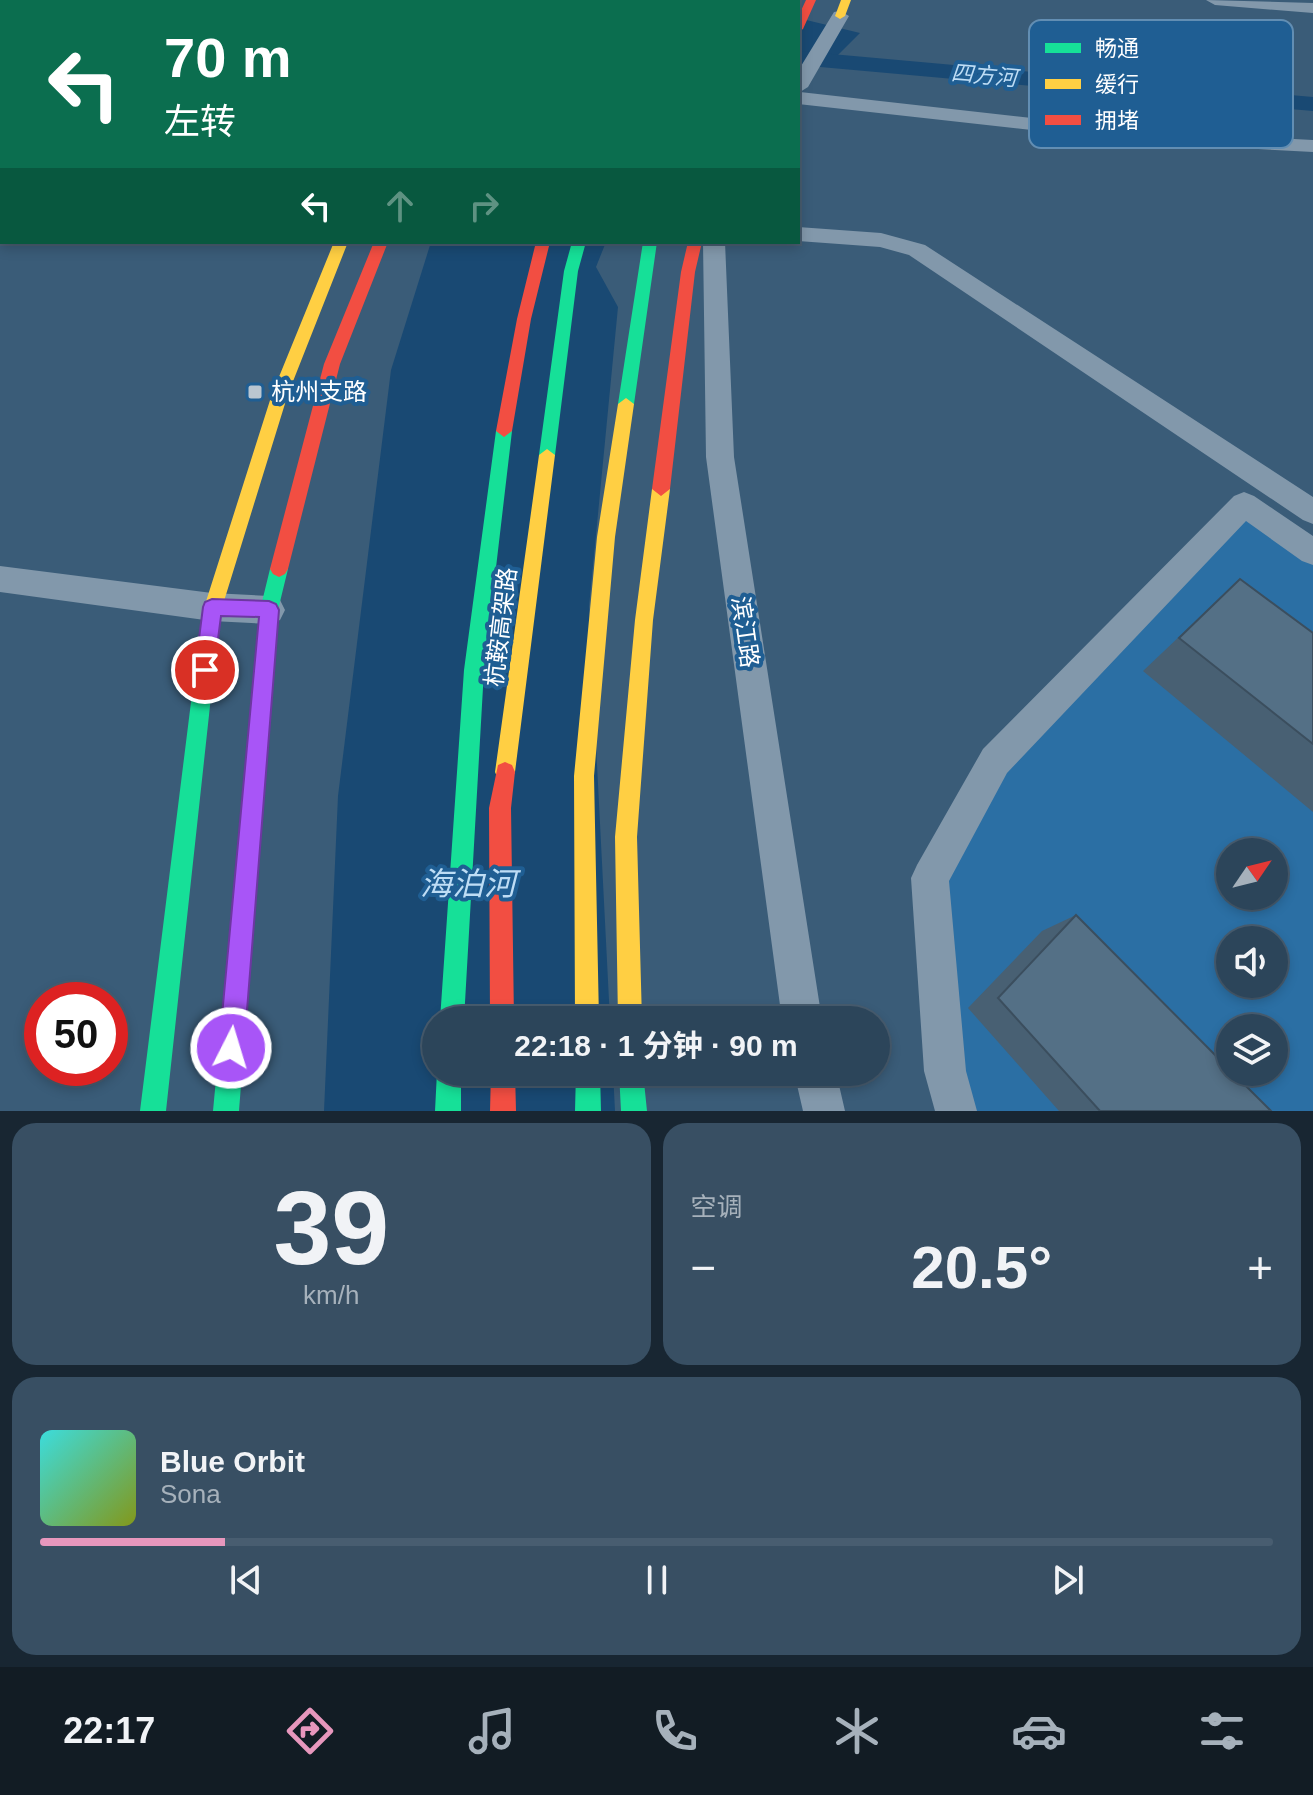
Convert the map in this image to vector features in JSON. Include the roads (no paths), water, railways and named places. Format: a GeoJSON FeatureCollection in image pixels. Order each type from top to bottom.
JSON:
{"type":"FeatureCollection","features":[{"type":"Feature","properties":{"kind":"main road"},"geometry":{"type":"LineString","coordinates":[[800,25],[811,0]]}},
{"type":"Feature","properties":{"kind":"main road"},"geometry":{"type":"LineString","coordinates":[[153,1111],[212,607],[280,394],[340,244]]}},
{"type":"Feature","properties":{"kind":"main road"},"geometry":{"type":"LineString","coordinates":[[226,1111],[269,610],[332,364],[380,244]]}},
{"type":"Feature","properties":{"kind":"main road"},"geometry":{"type":"LineString","coordinates":[[453,1006],[461,814],[479,618],[508,397],[543,244]]}},
{"type":"Feature","properties":{"kind":"main road","name":"杭鞍高架路"},"geometry":{"type":"LineString","coordinates":[[502,1006],[500,808],[571,271],[578,244]]}},
{"type":"Feature","properties":{"kind":"main road"},"geometry":{"type":"LineString","coordinates":[[587,1006],[584,776],[606,537],[650,244]]}},
{"type":"Feature","properties":{"kind":"main road"},"geometry":{"type":"LineString","coordinates":[[630,1006],[626,837],[644,620],[688,272],[695,244]]}},
{"type":"Feature","properties":{"kind":"main road"},"geometry":{"type":"LineString","coordinates":[[448,1111],[449,1086]]}},
{"type":"Feature","properties":{"kind":"main road"},"geometry":{"type":"LineString","coordinates":[[503,1086],[503,1111]]}},
{"type":"Feature","properties":{"kind":"main road"},"geometry":{"type":"LineString","coordinates":[[588,1086],[588,1111]]}},
{"type":"Feature","properties":{"kind":"main road"},"geometry":{"type":"LineString","coordinates":[[632,1086],[634,1111]]}},
{"type":"Feature","properties":{"kind":"street"},"geometry":{"type":"LineString","coordinates":[[1215,0],[1313,8]]}},
{"type":"Feature","properties":{"kind":"street"},"geometry":{"type":"LineString","coordinates":[[843,8],[800,87],[1029,120]]}},
{"type":"Feature","properties":{"kind":"street"},"geometry":{"type":"LineString","coordinates":[[1293,145],[1313,146]]}},
{"type":"Feature","properties":{"kind":"street"},"geometry":{"type":"LineString","coordinates":[[800,234],[881,240],[917,250],[1313,512]]}},
{"type":"Feature","properties":{"kind":"street","name":"滨江路"},"geometry":{"type":"LineString","coordinates":[[714,244],[720,457],[800,1006]]}},
{"type":"Feature","properties":{"kind":"street"},"geometry":{"type":"LineString","coordinates":[[956,1111],[945,1071],[930,878],[995,761],[1244,504],[1313,552]]}},
{"type":"Feature","properties":{"kind":"street"},"geometry":{"type":"LineString","coordinates":[[0,579],[212,607],[269,610]]}},
{"type":"Feature","properties":{"kind":"street"},"geometry":{"type":"LineString","coordinates":[[818,1086],[824,1111]]}},
{"type":"Feature","properties":{"kind":"water"},"geometry":{"type":"Polygon","coordinates":[[[800,18],[860,33],[832,61],[800,73],[800,18]]]}},
{"type":"Feature","properties":{"kind":"water","name":"海泊河"},"geometry":{"type":"Polygon","coordinates":[[[430,244],[605,244],[596,267],[618,307],[589,607],[609,1006],[422,1006],[422,1086],[614,1086],[615,1111],[324,1111],[338,796],[391,370],[430,244]]]}},
{"type":"Feature","properties":{"kind":"waterway","name":"四方河"},"geometry":{"type":"LineString","coordinates":[[800,58],[1029,79]]}},
{"type":"Feature","properties":{"kind":"waterway","name":"四方河"},"geometry":{"type":"LineString","coordinates":[[1293,102],[1313,104]]}},
{"type":"Feature","properties":{"kind":"place","name":"杭州支路"},"geometry":{"type":"Point","coordinates":[255,392]}}]}
